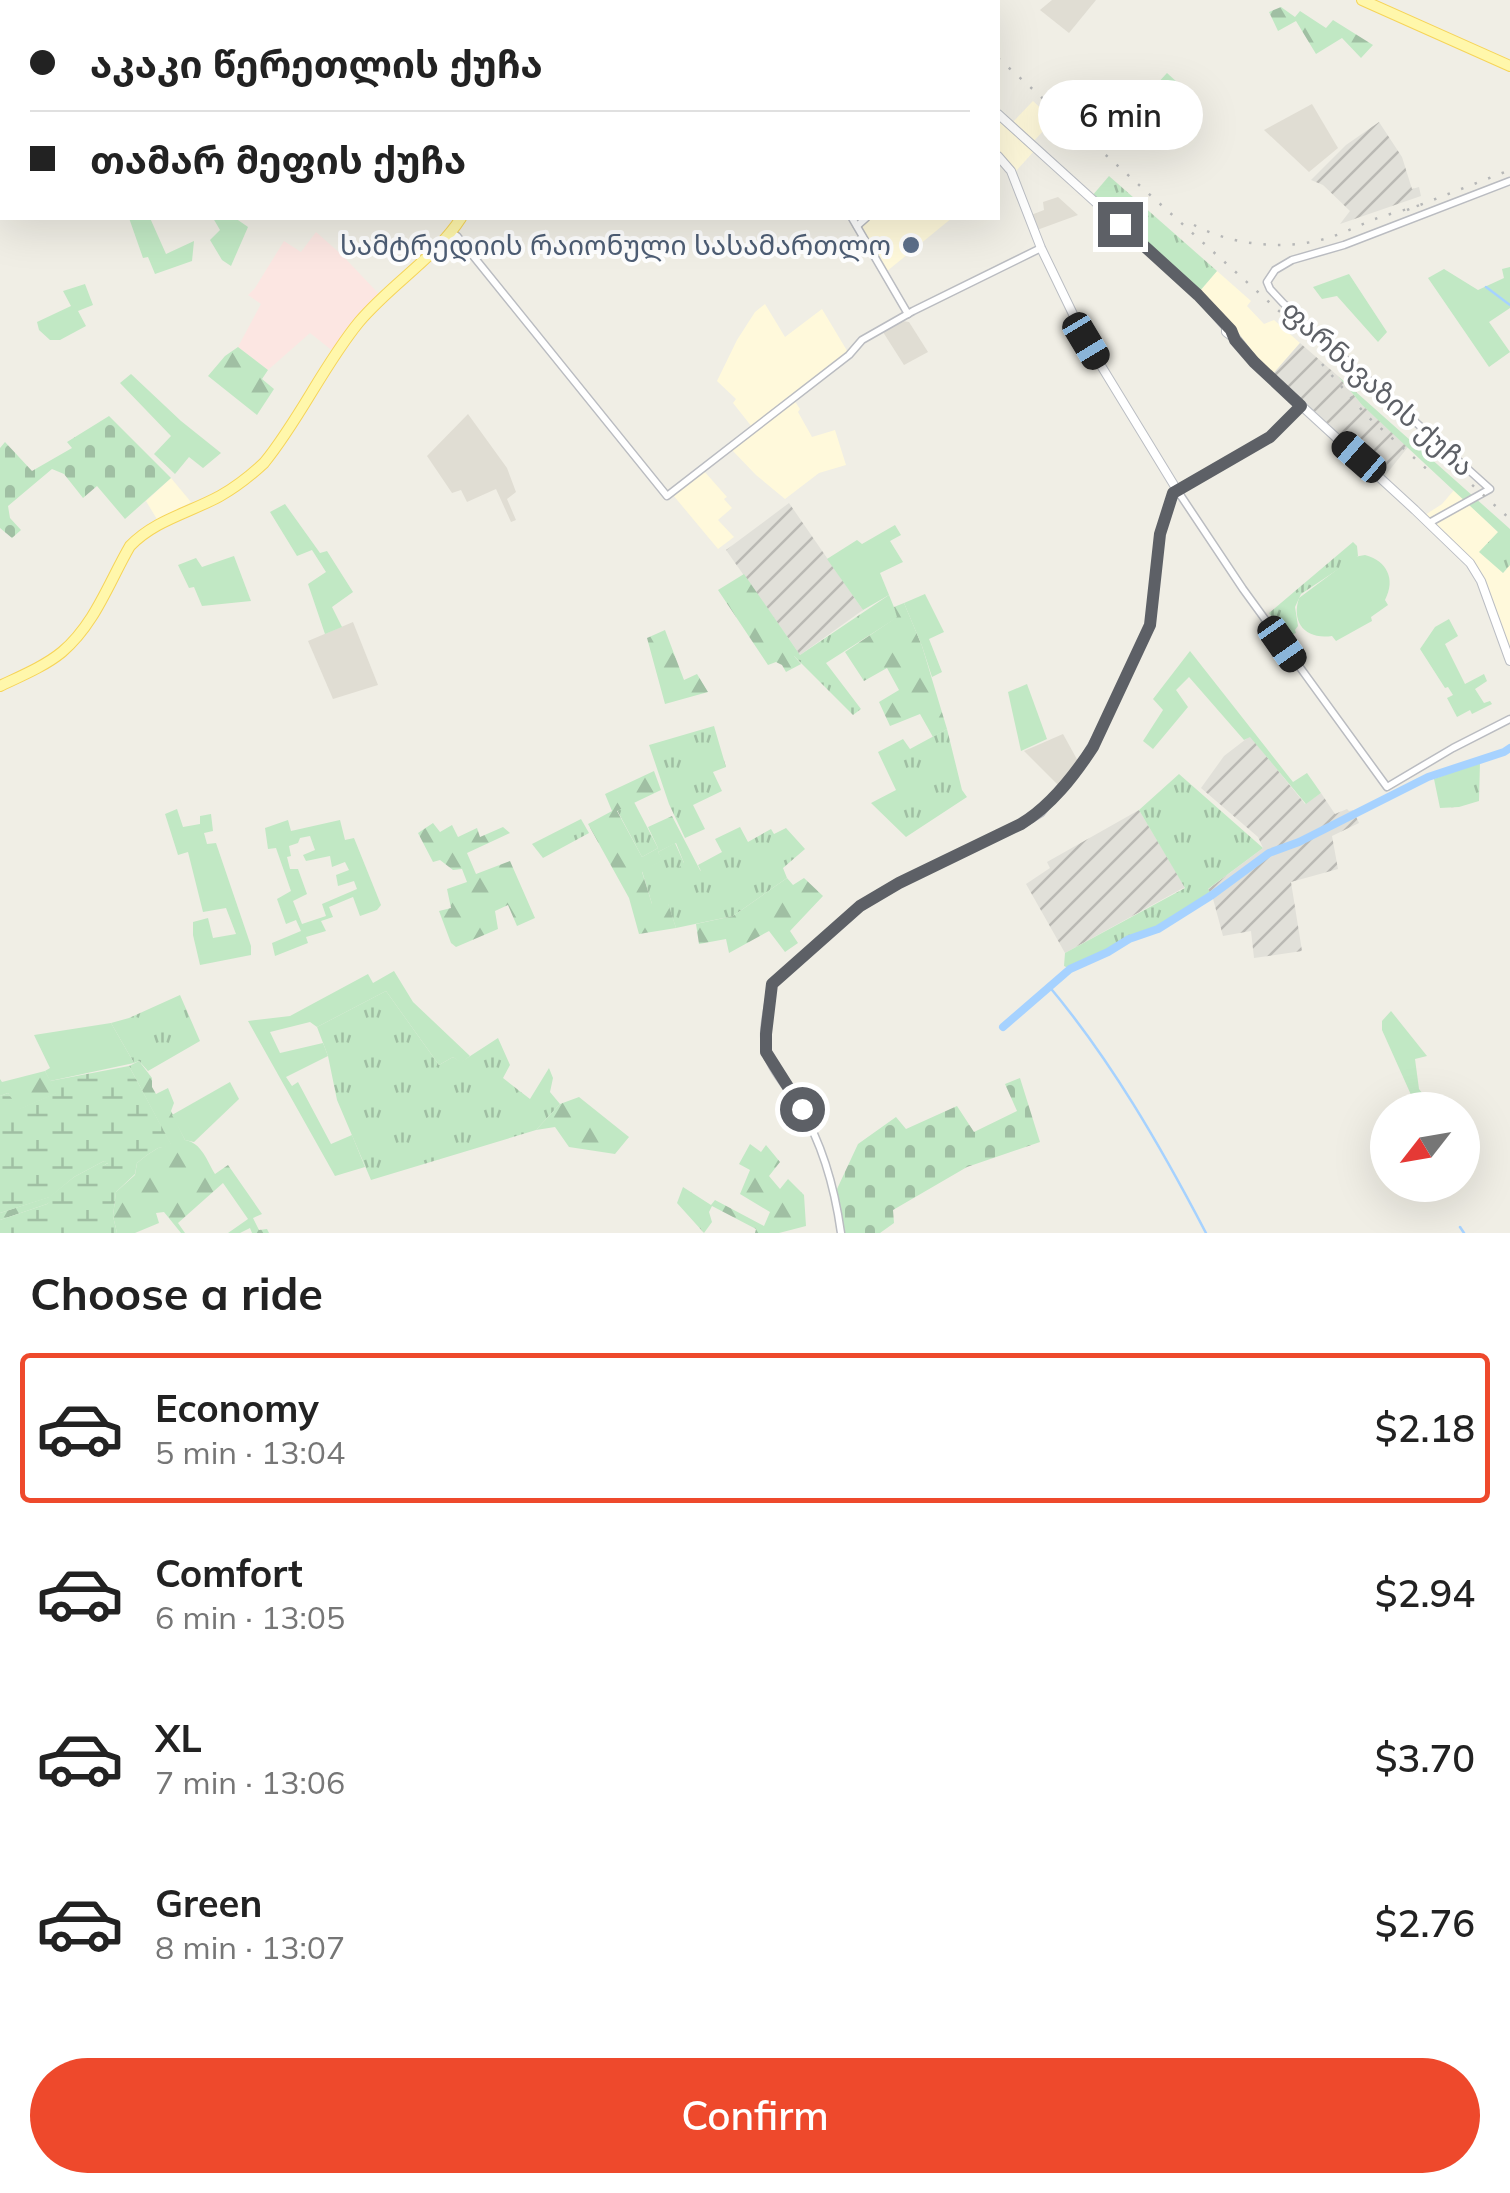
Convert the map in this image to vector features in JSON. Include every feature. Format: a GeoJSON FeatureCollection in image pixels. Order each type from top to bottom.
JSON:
{"type":"FeatureCollection","features":[{"type":"Feature","properties":{"kind":"main road"},"geometry":{"type":"LineString","coordinates":[[1362,0],[1510,66]]}},
{"type":"Feature","properties":{"kind":"main road"},"geometry":{"type":"LineString","coordinates":[[1000,116],[1198,295],[1254,362],[1458,550],[1477,574],[1510,661]]}},
{"type":"Feature","properties":{"kind":"main road"},"geometry":{"type":"LineString","coordinates":[[1000,158],[1011,172],[1041,248],[1086,341],[1177,490],[1270,437],[1301,406]]}},
{"type":"Feature","properties":{"kind":"main road"},"geometry":{"type":"LineString","coordinates":[[0,686],[66,649],[102,600],[130,546],[154,526],[222,495],[250,476],[278,444],[360,321],[384,294],[452,234],[460,220]]}},
{"type":"Feature","properties":{"kind":"street","name":"ფარნავაზის ქუჩა"},"geometry":{"type":"LineString","coordinates":[[1429,523],[1490,489],[1267,285],[1275,270],[1292,260],[1344,245],[1510,181]]}},
{"type":"Feature","properties":{"kind":"street"},"geometry":{"type":"LineString","coordinates":[[853,220],[908,314]]}},
{"type":"Feature","properties":{"kind":"street"},"geometry":{"type":"LineString","coordinates":[[857,226],[864,220]]}},
{"type":"Feature","properties":{"kind":"street"},"geometry":{"type":"LineString","coordinates":[[452,234],[667,496],[852,353],[862,340],[1041,248]]}},
{"type":"Feature","properties":{"kind":"street"},"geometry":{"type":"LineString","coordinates":[[841,1233],[834,1188],[817,1143],[802,1109],[766,1052],[772,984],[860,906],[1040,813],[1082,764],[1150,625],[1160,534],[1177,490],[1386,787],[1510,720]]}},
{"type":"Feature","properties":{"kind":"shaded area"},"geometry":{"type":"Polygon","coordinates":[[[1052,0],[1096,0],[1069,33],[1040,10],[1052,0]]]}},
{"type":"Feature","properties":{"kind":"shaded area"},"geometry":{"type":"Polygon","coordinates":[[[1033,101],[1053,120],[1034,141],[1013,122],[1033,101]]]}},
{"type":"Feature","properties":{"kind":"shaded area"},"geometry":{"type":"Polygon","coordinates":[[[1312,104],[1338,148],[1309,172],[1264,130],[1312,104]]]}},
{"type":"Feature","properties":{"kind":"shaded area"},"geometry":{"type":"Polygon","coordinates":[[[1000,119],[1035,150],[1016,171],[1000,153],[1000,119]]]}},
{"type":"Feature","properties":{"kind":"shaded area"},"geometry":{"type":"Polygon","coordinates":[[[1379,122],[1402,157],[1412,189],[1419,187],[1421,196],[1340,224],[1350,211],[1323,185],[1311,180],[1346,145],[1379,122]]]}},
{"type":"Feature","properties":{"kind":"shaded area"},"geometry":{"type":"Polygon","coordinates":[[[1058,197],[1078,215],[1037,230],[1031,215],[1044,210],[1043,202],[1058,197]]]}},
{"type":"Feature","properties":{"kind":"shaded area"},"geometry":{"type":"Polygon","coordinates":[[[870,220],[950,220],[886,272],[861,227],[870,220]]]}},
{"type":"Feature","properties":{"kind":"shaded area"},"geometry":{"type":"Polygon","coordinates":[[[316,232],[379,294],[334,352],[310,333],[268,370],[238,347],[261,304],[248,295],[284,241],[301,252],[316,232]]]}},
{"type":"Feature","properties":{"kind":"shaded area"},"geometry":{"type":"Polygon","coordinates":[[[1217,271],[1251,301],[1247,306],[1264,324],[1274,320],[1300,343],[1272,375],[1254,358],[1225,317],[1199,292],[1217,271]]]}},
{"type":"Feature","properties":{"kind":"shaded area"},"geometry":{"type":"Polygon","coordinates":[[[765,304],[785,337],[822,309],[849,354],[752,427],[733,403],[736,399],[717,381],[737,340],[765,304]]]}},
{"type":"Feature","properties":{"kind":"shaded area"},"geometry":{"type":"Polygon","coordinates":[[[903,321],[909,322],[928,352],[904,365],[883,332],[903,321]]]}},
{"type":"Feature","properties":{"kind":"shaded area"},"geometry":{"type":"Polygon","coordinates":[[[1300,343],[1408,447],[1384,477],[1272,375],[1300,343]]]}},
{"type":"Feature","properties":{"kind":"shaded area"},"geometry":{"type":"Polygon","coordinates":[[[794,400],[812,437],[835,430],[846,465],[819,473],[785,499],[732,450],[794,400]]]}},
{"type":"Feature","properties":{"kind":"shaded area"},"geometry":{"type":"Polygon","coordinates":[[[468,414],[507,468],[516,492],[507,499],[516,520],[511,522],[496,489],[467,502],[461,490],[452,493],[427,456],[468,414]]]}},
{"type":"Feature","properties":{"kind":"shaded area"},"geometry":{"type":"Polygon","coordinates":[[[704,471],[732,508],[718,520],[734,537],[718,549],[673,495],[704,471]]]}},
{"type":"Feature","properties":{"kind":"shaded area"},"geometry":{"type":"Polygon","coordinates":[[[171,478],[191,502],[158,521],[146,501],[171,478]]]}},
{"type":"Feature","properties":{"kind":"shaded area"},"geometry":{"type":"Polygon","coordinates":[[[1454,490],[1498,532],[1503,573],[1510,565],[1510,651],[1486,585],[1425,515],[1454,490]]]}},
{"type":"Feature","properties":{"kind":"shaded area"},"geometry":{"type":"Polygon","coordinates":[[[789,503],[863,610],[800,655],[726,550],[789,503]]]}},
{"type":"Feature","properties":{"kind":"shaded area"},"geometry":{"type":"Polygon","coordinates":[[[353,622],[378,685],[333,699],[308,641],[353,622]]]}},
{"type":"Feature","properties":{"kind":"shaded area"},"geometry":{"type":"Polygon","coordinates":[[[1063,734],[1079,763],[1060,787],[1024,751],[1063,734]]]}},
{"type":"Feature","properties":{"kind":"shaded area"},"geometry":{"type":"Polygon","coordinates":[[[1250,736],[1305,804],[1321,793],[1335,814],[1353,810],[1359,823],[1332,836],[1338,869],[1291,882],[1302,951],[1254,958],[1251,931],[1223,936],[1212,895],[1207,890],[1263,848],[1258,837],[1201,788],[1224,756],[1250,736]]]}},
{"type":"Feature","properties":{"kind":"shaded area"},"geometry":{"type":"Polygon","coordinates":[[[1139,810],[1185,887],[1065,953],[1026,884],[1050,868],[1047,862],[1139,810]]]}},
{"type":"Feature","properties":{"kind":"green space"},"geometry":{"type":"Polygon","coordinates":[[[1281,7],[1295,17],[1300,11],[1326,28],[1333,20],[1373,45],[1361,58],[1342,38],[1316,54],[1296,21],[1278,31],[1269,12],[1281,7]]]}},
{"type":"Feature","properties":{"kind":"green space"},"geometry":{"type":"Polygon","coordinates":[[[1167,73],[1190,94],[1172,114],[1154,98],[1154,87],[1167,73]]]}},
{"type":"Feature","properties":{"kind":"green space"},"geometry":{"type":"Polygon","coordinates":[[[1109,176],[1217,271],[1199,292],[1092,196],[1109,176]]]}},
{"type":"Feature","properties":{"kind":"green space"},"geometry":{"type":"Polygon","coordinates":[[[130,220],[151,220],[166,254],[194,241],[192,261],[155,274],[148,257],[143,258],[130,220]]]}},
{"type":"Feature","properties":{"kind":"green space"},"geometry":{"type":"Polygon","coordinates":[[[214,220],[238,220],[248,227],[231,266],[222,260],[210,240],[220,230],[214,220]]]}},
{"type":"Feature","properties":{"kind":"green space"},"geometry":{"type":"Polygon","coordinates":[[[1510,267],[1510,308],[1489,322],[1510,352],[1489,367],[1428,278],[1444,269],[1478,290],[1504,278],[1502,269],[1510,267]]]}},
{"type":"Feature","properties":{"kind":"green space"},"geometry":{"type":"Polygon","coordinates":[[[1349,274],[1387,332],[1378,342],[1337,296],[1322,299],[1313,287],[1349,274]]]}},
{"type":"Feature","properties":{"kind":"green space"},"geometry":{"type":"Polygon","coordinates":[[[85,284],[93,305],[78,311],[86,326],[60,340],[50,340],[39,330],[37,322],[71,306],[63,291],[85,284]]]}},
{"type":"Feature","properties":{"kind":"green space"},"geometry":{"type":"Polygon","coordinates":[[[238,347],[268,370],[262,379],[274,389],[257,415],[208,376],[238,347]]]}},
{"type":"Feature","properties":{"kind":"green space"},"geometry":{"type":"Polygon","coordinates":[[[131,374],[221,453],[203,468],[189,457],[175,474],[154,454],[171,436],[120,383],[131,374]]]}},
{"type":"Feature","properties":{"kind":"green space"},"geometry":{"type":"Polygon","coordinates":[[[1338,376],[1510,529],[1510,565],[1503,573],[1479,552],[1498,532],[1362,405],[1338,376]]]}},
{"type":"Feature","properties":{"kind":"green space"},"geometry":{"type":"Polygon","coordinates":[[[109,416],[171,478],[125,519],[97,486],[83,498],[64,474],[52,469],[8,506],[10,518],[21,530],[12,538],[0,528],[0,448],[5,442],[32,471],[72,448],[67,442],[109,416]]]}},
{"type":"Feature","properties":{"kind":"green space"},"geometry":{"type":"Polygon","coordinates":[[[285,504],[320,553],[327,551],[353,592],[332,607],[342,627],[325,634],[308,584],[326,572],[312,550],[297,556],[270,512],[285,504]]]}},
{"type":"Feature","properties":{"kind":"green space"},"geometry":{"type":"Polygon","coordinates":[[[895,525],[901,535],[890,541],[903,562],[880,573],[889,595],[863,610],[827,559],[857,540],[862,544],[895,525]]]}},
{"type":"Feature","properties":{"kind":"green space"},"geometry":{"type":"Polygon","coordinates":[[[1353,542],[1358,556],[1301,594],[1295,607],[1296,633],[1286,637],[1269,613],[1353,542]]]}},
{"type":"Feature","properties":{"kind":"green space"},"geometry":{"type":"Polygon","coordinates":[[[1365,555],[1379,562],[1387,572],[1388,605],[1371,617],[1372,621],[1336,641],[1332,636],[1314,635],[1302,628],[1297,615],[1299,598],[1354,557],[1365,555]]]}},
{"type":"Feature","properties":{"kind":"green space"},"geometry":{"type":"Polygon","coordinates":[[[234,556],[251,601],[202,606],[178,565],[196,558],[202,567],[234,556]]]}},
{"type":"Feature","properties":{"kind":"green space"},"geometry":{"type":"Polygon","coordinates":[[[744,574],[800,655],[794,656],[801,664],[786,672],[776,662],[768,665],[718,590],[744,574]]]}},
{"type":"Feature","properties":{"kind":"green space"},"geometry":{"type":"Polygon","coordinates":[[[925,594],[944,632],[929,639],[942,672],[932,677],[904,603],[925,594]]]}},
{"type":"Feature","properties":{"kind":"green space"},"geometry":{"type":"Polygon","coordinates":[[[889,595],[898,617],[826,663],[861,709],[853,715],[793,655],[800,655],[889,595]]]}},
{"type":"Feature","properties":{"kind":"green space"},"geometry":{"type":"Polygon","coordinates":[[[904,603],[922,646],[947,729],[933,737],[920,714],[890,726],[879,702],[899,690],[887,668],[864,681],[845,652],[897,617],[894,607],[904,603]]]}},
{"type":"Feature","properties":{"kind":"green space"},"geometry":{"type":"Polygon","coordinates":[[[1449,619],[1458,636],[1445,644],[1465,684],[1484,674],[1487,681],[1475,689],[1484,703],[1492,704],[1457,717],[1447,698],[1453,695],[1420,649],[1435,627],[1449,619]]]}},
{"type":"Feature","properties":{"kind":"green space"},"geometry":{"type":"Polygon","coordinates":[[[665,630],[684,680],[697,674],[708,692],[665,704],[647,638],[665,630]]]}},
{"type":"Feature","properties":{"kind":"green space"},"geometry":{"type":"Polygon","coordinates":[[[1190,651],[1293,782],[1307,773],[1321,793],[1306,804],[1250,737],[1244,740],[1189,677],[1176,690],[1188,707],[1153,749],[1143,741],[1163,710],[1153,699],[1190,651]]]}},
{"type":"Feature","properties":{"kind":"green space"},"geometry":{"type":"Polygon","coordinates":[[[1027,684],[1047,739],[1021,751],[1008,692],[1027,684]]]}},
{"type":"Feature","properties":{"kind":"green space"},"geometry":{"type":"Polygon","coordinates":[[[714,726],[726,767],[713,772],[722,791],[693,805],[705,829],[685,838],[649,745],[714,726]]]}},
{"type":"Feature","properties":{"kind":"green space"},"geometry":{"type":"Polygon","coordinates":[[[947,729],[967,797],[906,837],[871,803],[896,790],[878,752],[903,739],[910,749],[947,729]]]}},
{"type":"Feature","properties":{"kind":"green space"},"geometry":{"type":"Polygon","coordinates":[[[1480,762],[1479,801],[1440,808],[1434,779],[1480,762]]]}},
{"type":"Feature","properties":{"kind":"green space"},"geometry":{"type":"Polygon","coordinates":[[[654,771],[661,790],[617,811],[642,857],[658,848],[648,827],[672,816],[701,872],[682,881],[675,871],[684,863],[676,843],[658,852],[663,860],[642,872],[652,904],[668,903],[676,928],[639,934],[629,898],[588,824],[612,811],[605,794],[654,771]]]}},
{"type":"Feature","properties":{"kind":"green space"},"geometry":{"type":"Polygon","coordinates":[[[1179,774],[1263,848],[1208,889],[1212,895],[1158,929],[1070,969],[1064,966],[1065,953],[1185,888],[1139,810],[1179,774]]]}},
{"type":"Feature","properties":{"kind":"green space"},"geometry":{"type":"Polygon","coordinates":[[[634,802],[658,848],[642,857],[617,810],[634,802]]]}},
{"type":"Feature","properties":{"kind":"green space"},"geometry":{"type":"Polygon","coordinates":[[[177,809],[183,827],[200,824],[200,816],[211,814],[213,831],[204,833],[207,844],[216,843],[251,955],[200,965],[193,922],[208,918],[213,938],[236,934],[226,908],[203,912],[188,852],[178,855],[165,814],[177,809]]]}},
{"type":"Feature","properties":{"kind":"green space"},"geometry":{"type":"Polygon","coordinates":[[[581,819],[589,833],[543,858],[532,844],[581,819]]]}},
{"type":"Feature","properties":{"kind":"green space"},"geometry":{"type":"Polygon","coordinates":[[[288,820],[291,831],[340,820],[345,840],[354,838],[381,905],[360,916],[353,897],[329,907],[333,917],[321,921],[326,931],[306,937],[308,943],[275,956],[272,943],[301,931],[296,920],[286,924],[277,899],[291,891],[276,848],[268,849],[265,828],[288,820]],[[310,836],[300,838],[289,846],[291,856],[287,857],[290,869],[298,869],[307,894],[293,901],[302,924],[326,916],[322,904],[357,889],[354,881],[338,886],[336,875],[349,870],[345,862],[332,867],[330,856],[306,861],[303,855],[315,850],[310,836]]]}},
{"type":"Feature","properties":{"kind":"green space"},"geometry":{"type":"Polygon","coordinates":[[[433,823],[440,832],[452,825],[458,837],[477,828],[480,837],[503,827],[510,833],[467,853],[476,874],[510,861],[535,918],[517,926],[508,905],[495,911],[498,929],[456,947],[451,943],[439,911],[451,908],[447,889],[467,882],[462,869],[453,870],[440,860],[433,862],[418,833],[433,823]]]}},
{"type":"Feature","properties":{"kind":"green space"},"geometry":{"type":"Polygon","coordinates":[[[740,827],[748,842],[771,829],[774,834],[786,828],[805,849],[783,868],[787,878],[733,916],[676,928],[668,904],[652,904],[642,871],[662,860],[658,852],[675,843],[684,863],[701,871],[698,865],[722,852],[715,839],[740,827]]]}},
{"type":"Feature","properties":{"kind":"green space"},"geometry":{"type":"Polygon","coordinates":[[[787,878],[793,885],[804,878],[823,896],[790,931],[798,943],[785,952],[769,931],[729,953],[726,939],[699,944],[696,924],[733,916],[787,878]]]}},
{"type":"Feature","properties":{"kind":"green space"},"geometry":{"type":"Polygon","coordinates":[[[394,971],[413,1002],[470,1056],[461,1063],[453,1057],[439,1065],[386,991],[317,1027],[310,1022],[270,1032],[280,1053],[323,1043],[328,1056],[286,1077],[292,1086],[298,1082],[331,1144],[352,1135],[365,1167],[335,1176],[248,1021],[290,1016],[368,974],[373,983],[394,971]]]}},
{"type":"Feature","properties":{"kind":"green space"},"geometry":{"type":"Polygon","coordinates":[[[386,991],[439,1065],[453,1057],[461,1062],[498,1038],[510,1065],[503,1078],[530,1099],[549,1068],[553,1078],[550,1092],[560,1104],[536,1130],[371,1180],[337,1100],[317,1027],[386,991]]]}},
{"type":"Feature","properties":{"kind":"green space"},"geometry":{"type":"Polygon","coordinates":[[[180,995],[200,1041],[148,1071],[139,1061],[134,1063],[111,1023],[180,995]]]}},
{"type":"Feature","properties":{"kind":"green space"},"geometry":{"type":"Polygon","coordinates":[[[1391,1011],[1427,1056],[1415,1059],[1421,1092],[1410,1092],[1382,1030],[1382,1021],[1391,1011]]]}},
{"type":"Feature","properties":{"kind":"green space"},"geometry":{"type":"Polygon","coordinates":[[[111,1023],[134,1063],[50,1081],[45,1071],[50,1068],[34,1035],[111,1023]]]}},
{"type":"Feature","properties":{"kind":"green space"},"geometry":{"type":"Polygon","coordinates":[[[139,1061],[152,1078],[156,1094],[168,1088],[174,1103],[171,1111],[185,1140],[200,1149],[215,1174],[228,1165],[262,1214],[253,1218],[259,1230],[267,1229],[269,1233],[252,1233],[250,1228],[228,1233],[248,1219],[223,1183],[178,1223],[185,1233],[164,1212],[156,1213],[159,1223],[135,1233],[117,1233],[113,1216],[116,1192],[135,1175],[137,1163],[158,1148],[171,1145],[129,1066],[139,1061]]]}},
{"type":"Feature","properties":{"kind":"green space"},"geometry":{"type":"Polygon","coordinates":[[[129,1066],[172,1146],[158,1148],[137,1163],[135,1174],[116,1192],[113,1216],[117,1233],[0,1233],[0,1220],[47,1204],[72,1183],[108,1163],[104,1161],[74,1177],[50,1197],[0,1213],[0,1096],[8,1093],[19,1109],[56,1093],[50,1081],[129,1066]]]}},
{"type":"Feature","properties":{"kind":"green space"},"geometry":{"type":"Polygon","coordinates":[[[45,1071],[57,1093],[18,1110],[8,1093],[0,1096],[0,1079],[2,1082],[45,1071]]]}},
{"type":"Feature","properties":{"kind":"green space"},"geometry":{"type":"Polygon","coordinates":[[[1020,1078],[1040,1142],[967,1167],[893,1210],[894,1223],[880,1233],[845,1233],[837,1189],[858,1144],[896,1117],[906,1129],[957,1106],[974,1132],[1017,1111],[1005,1084],[1020,1078]]]}},
{"type":"Feature","properties":{"kind":"green space"},"geometry":{"type":"Polygon","coordinates":[[[230,1082],[239,1099],[194,1142],[185,1140],[172,1115],[230,1082]]]}},
{"type":"Feature","properties":{"kind":"green space"},"geometry":{"type":"Polygon","coordinates":[[[579,1097],[629,1137],[615,1154],[569,1147],[555,1127],[536,1130],[560,1104],[579,1097]]]}},
{"type":"Feature","properties":{"kind":"green space"},"geometry":{"type":"Polygon","coordinates":[[[750,1144],[761,1152],[766,1145],[780,1162],[769,1176],[780,1189],[788,1179],[804,1195],[806,1226],[779,1233],[755,1233],[756,1229],[712,1206],[712,1222],[704,1233],[677,1203],[683,1187],[711,1205],[715,1200],[764,1226],[770,1212],[740,1194],[750,1170],[739,1164],[750,1144]]]}},
{"type":"Feature","properties":{"kind":"green space"},"geometry":{"type":"Polygon","coordinates":[[[109,1162],[47,1204],[0,1220],[0,1213],[49,1197],[74,1177],[109,1162]]]}},
{"type":"Feature","properties":{"kind":"waterway"},"geometry":{"type":"LineString","coordinates":[[1486,287],[1510,305]]}},
{"type":"Feature","properties":{"kind":"waterway"},"geometry":{"type":"LineString","coordinates":[[1003,1027],[1070,969],[1158,929],[1269,853],[1299,842],[1428,777],[1510,748]]}},
{"type":"Feature","properties":{"kind":"waterway"},"geometry":{"type":"LineString","coordinates":[[1048,985],[1134,1105],[1206,1233]]}},
{"type":"Feature","properties":{"kind":"waterway"},"geometry":{"type":"LineString","coordinates":[[1460,1227],[1464,1233]]}},
{"type":"Feature","properties":{"kind":"railway"},"geometry":{"type":"LineString","coordinates":[[1000,60],[1510,519]]}},
{"type":"Feature","properties":{"kind":"railway"},"geometry":{"type":"LineString","coordinates":[[1407,210],[1510,170]]}},
{"type":"Feature","properties":{"kind":"railway"},"geometry":{"type":"LineString","coordinates":[[1194,225],[1243,242],[1297,244],[1331,237],[1420,205]]}},
{"type":"Feature","properties":{"kind":"railway"},"geometry":{"type":"LineString","coordinates":[[1322,364],[1367,416],[1430,472]]}},
{"type":"Feature","properties":{"kind":"place","name":"სამტრედიის რაიონული სასამართლო"},"geometry":{"type":"Point","coordinates":[911,245]}},
{"type":"Feature","properties":{"kind":"route"},"geometry":{"type":"LineString","coordinates":[[802,1109],[766,1052],[772,984],[860,906],[1040,813],[1093,747],[1150,625],[1160,534],[1173,493],[1270,437],[1301,406],[1254,362],[1198,295],[1120,224]]}}]}
